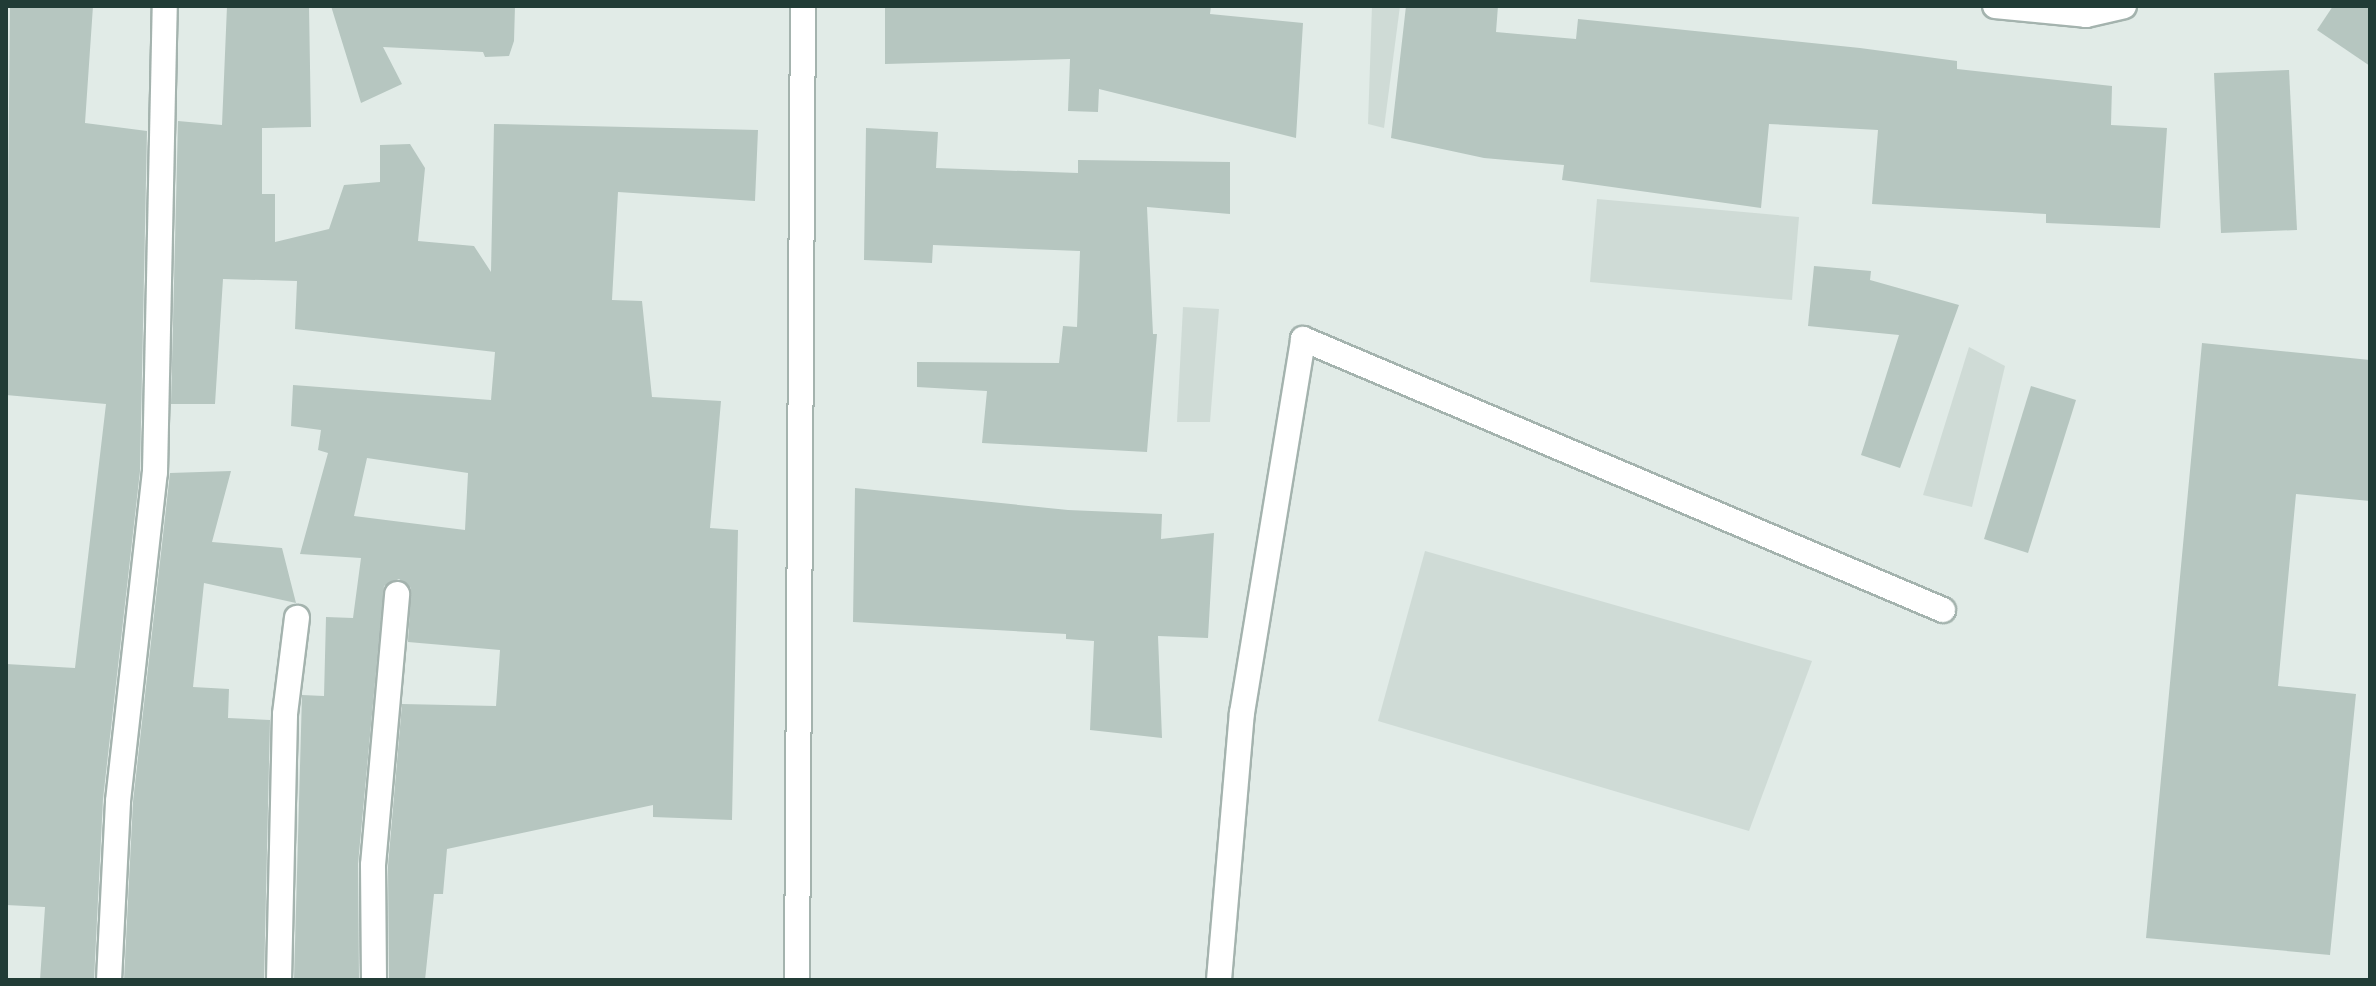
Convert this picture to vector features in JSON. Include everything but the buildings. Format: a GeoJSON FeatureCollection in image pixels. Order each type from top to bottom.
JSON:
{"type":"FeatureCollection","features":[{"type":"Feature","properties":{"kind":"street"},"geometry":{"type":"LineString","coordinates":[[109,980],[118,801],[155,472],[165,6]]}},
{"type":"Feature","properties":{"kind":"street"},"geometry":{"type":"LineString","coordinates":[[797,980],[803,6]]}},
{"type":"Feature","properties":{"kind":"street"},"geometry":{"type":"LineString","coordinates":[[1995,6],[2084,10],[2124,6]]}},
{"type":"Feature","properties":{"kind":"street"},"geometry":{"type":"LineString","coordinates":[[1219,980],[1242,713],[1303,339],[1943,610]]}},
{"type":"Feature","properties":{"kind":"street"},"geometry":{"type":"LineString","coordinates":[[374,980],[373,865],[397,594]]}},
{"type":"Feature","properties":{"kind":"street"},"geometry":{"type":"LineString","coordinates":[[279,980],[285,714],[297,618]]}},
{"type":"Feature","properties":{"kind":"shaded area"},"geometry":{"type":"Polygon","coordinates":[[[1372,6],[1400,6],[1384,128],[1368,124],[1372,6]]]}},
{"type":"Feature","properties":{"kind":"shaded area"},"geometry":{"type":"Polygon","coordinates":[[[1597,199],[1799,217],[1792,300],[1590,282],[1597,199]]]}},
{"type":"Feature","properties":{"kind":"shaded area"},"geometry":{"type":"Polygon","coordinates":[[[1183,307],[1219,309],[1210,422],[1177,422],[1183,307]]]}},
{"type":"Feature","properties":{"kind":"shaded area"},"geometry":{"type":"Polygon","coordinates":[[[1969,347],[2005,366],[1972,507],[1923,495],[1969,347]]]}},
{"type":"Feature","properties":{"kind":"shaded area"},"geometry":{"type":"Polygon","coordinates":[[[1425,551],[1812,661],[1749,831],[1378,721],[1425,551]]]}}]}
